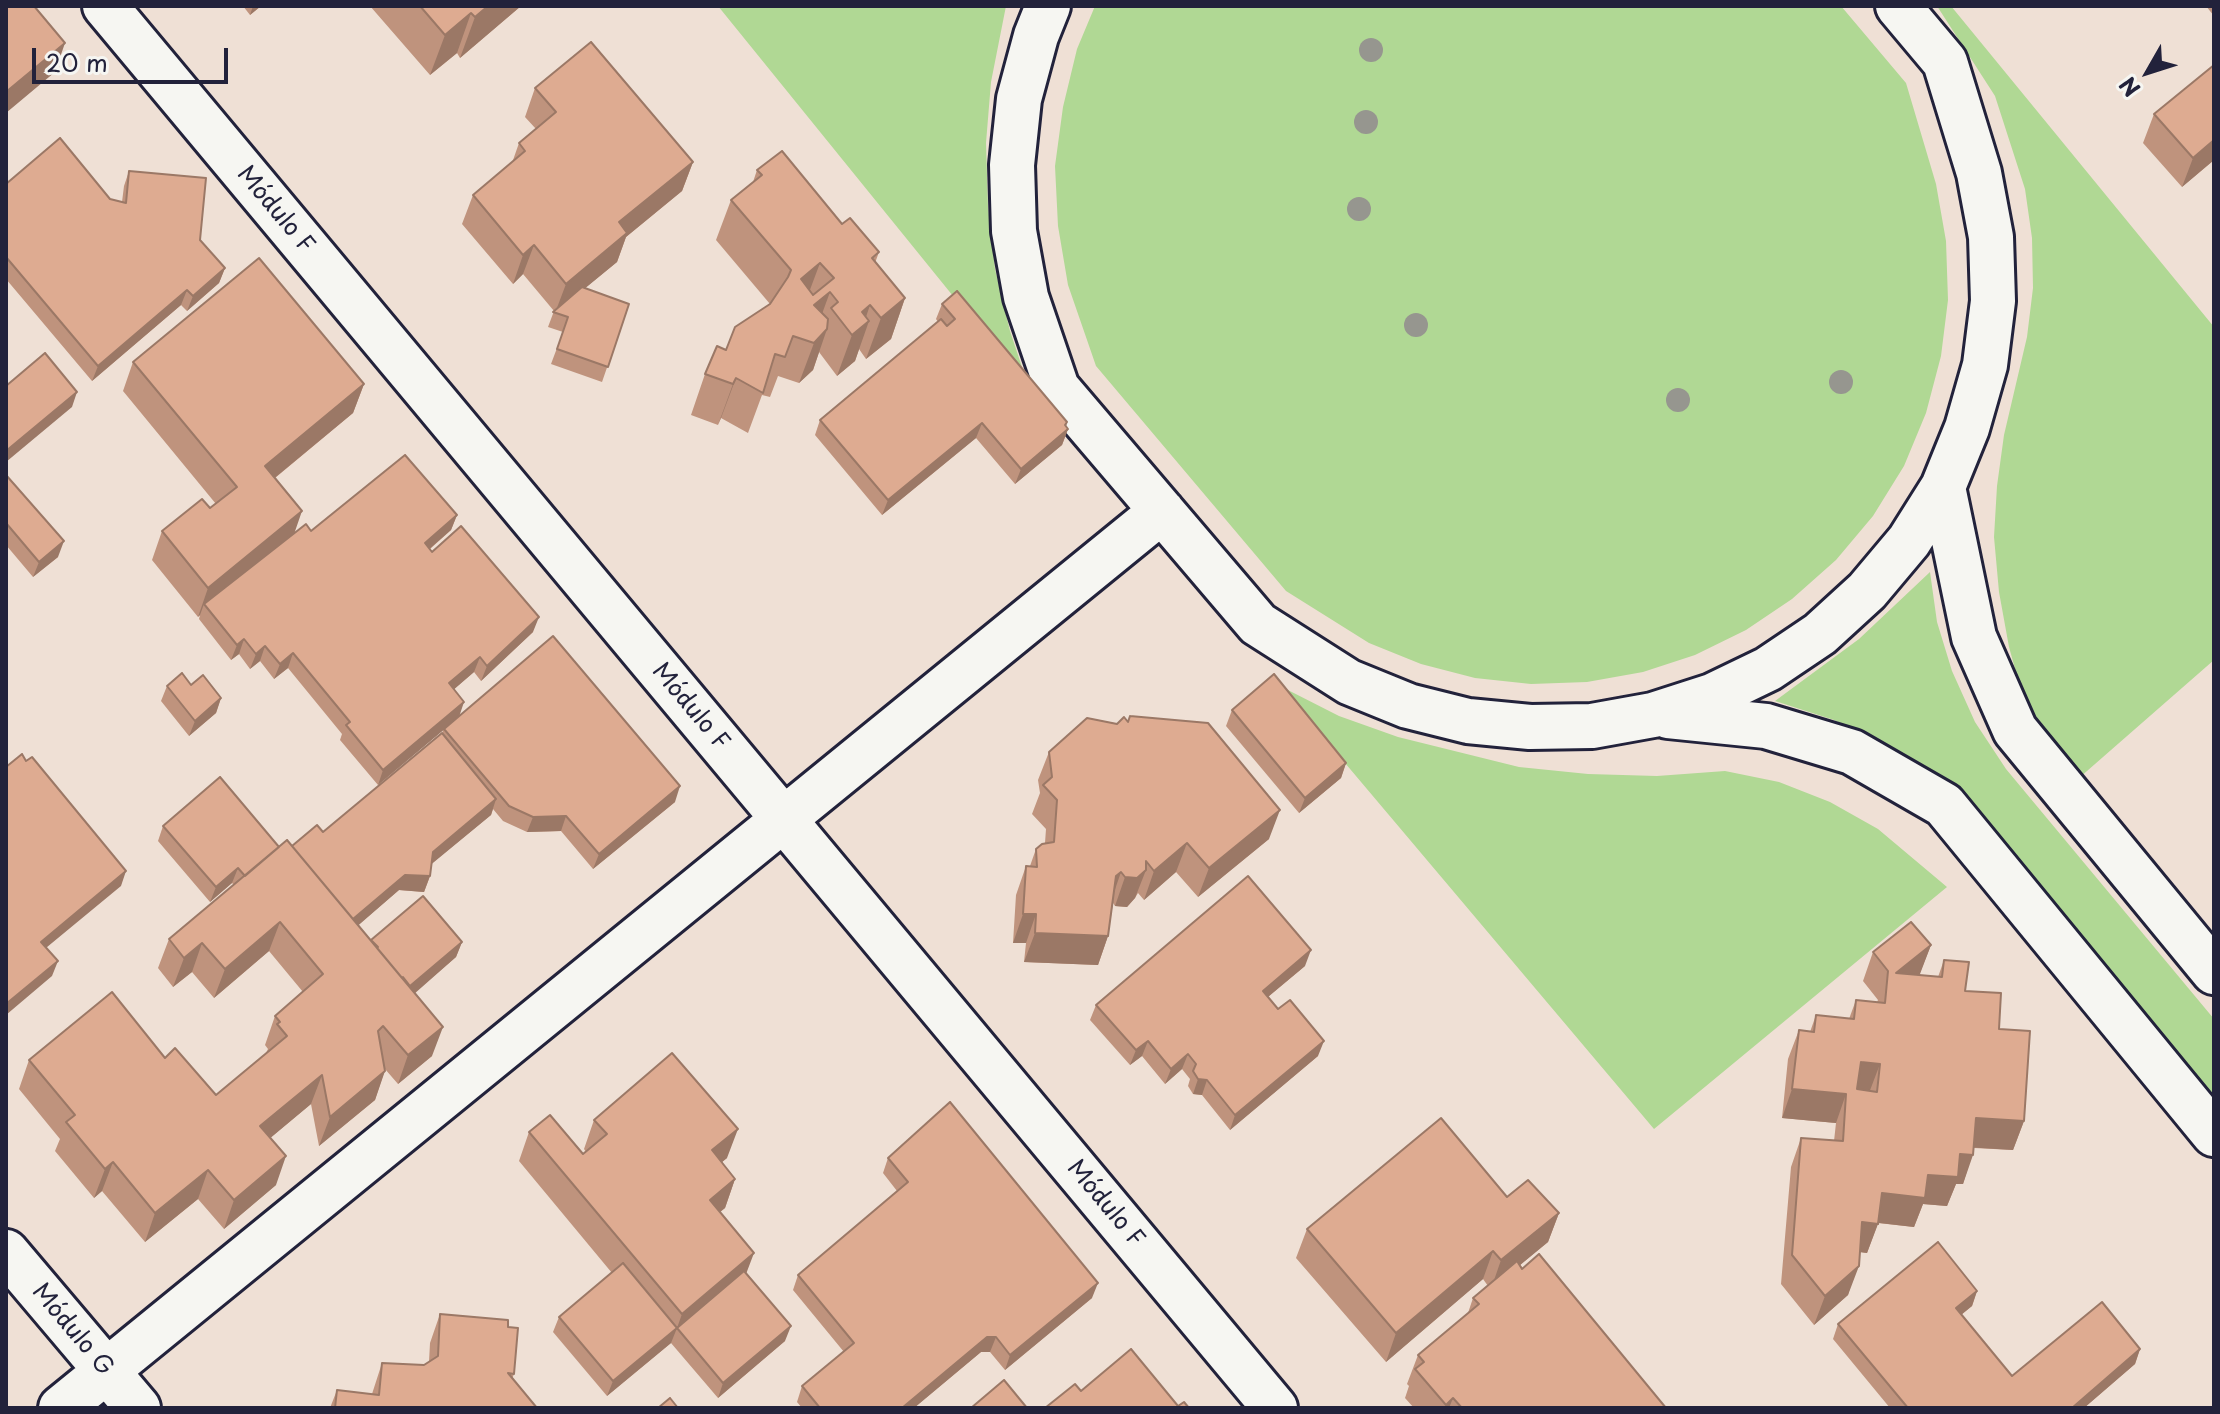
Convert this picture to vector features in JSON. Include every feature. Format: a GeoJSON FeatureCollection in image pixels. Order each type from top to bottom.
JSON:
{"type":"FeatureCollection","features":[{"type":"Feature","properties":{"kind":"street","name":"Módulo F"},"geometry":{"type":"LineString","coordinates":[[105,6],[1275,1408]]}},
{"type":"Feature","properties":{"kind":"street"},"geometry":{"type":"LineString","coordinates":[[1048,6],[1036,36],[1019,99],[1012,165],[1014,231],[1026,297],[1057,388],[1258,624],[1349,682],[1408,706],[1468,721],[1530,727],[1592,726],[1653,715],[1712,696],[1768,669],[1820,634],[1876,581],[1909,541],[1943,487],[1967,428],[1985,365],[1993,301],[1991,237],[1979,173],[1945,62],[1898,6]]}},
{"type":"Feature","properties":{"kind":"street"},"geometry":{"type":"LineString","coordinates":[[1943,487],[1974,637],[2015,730],[2214,972]]}},
{"type":"Feature","properties":{"kind":"street"},"geometry":{"type":"LineString","coordinates":[[61,1408],[1162,511]]}},
{"type":"Feature","properties":{"kind":"street"},"geometry":{"type":"LineString","coordinates":[[1653,715],[1766,726],[1852,752],[1944,805],[2214,1134]]}},
{"type":"Feature","properties":{"kind":"street","name":"Módulo G"},"geometry":{"type":"LineString","coordinates":[[6,1252],[138,1408]]}},
{"type":"Feature","properties":{"kind":"green space"},"geometry":{"type":"Polygon","coordinates":[[[718,6],[1006,6],[991,82],[986,143],[988,206],[995,269],[1010,331],[1030,391],[718,6]]]}},
{"type":"Feature","properties":{"kind":"green space"},"geometry":{"type":"Polygon","coordinates":[[[1095,6],[1841,6],[1906,83],[1936,184],[1946,241],[1948,300],[1941,356],[1926,413],[1904,466],[1873,516],[1836,560],[1792,599],[1746,630],[1695,655],[1643,672],[1587,682],[1531,684],[1475,678],[1421,664],[1369,643],[1286,591],[1096,366],[1068,285],[1058,226],[1055,166],[1063,107],[1077,49],[1095,6]]]}},
{"type":"Feature","properties":{"kind":"green space"},"geometry":{"type":"Polygon","coordinates":[[[1937,6],[1951,6],[2214,327],[2214,660],[2079,778],[2024,701],[2009,647],[1999,592],[1994,537],[1997,486],[2004,435],[2027,337],[2033,288],[2032,238],[2025,189],[1995,96],[1937,6]]]}},
{"type":"Feature","properties":{"kind":"green space"},"geometry":{"type":"Polygon","coordinates":[[[1930,572],[1937,622],[1952,671],[1975,722],[2006,769],[2214,1019],[2214,1102],[1927,771],[1891,747],[1834,720],[1775,701],[1859,639],[1930,572]]]}},
{"type":"Feature","properties":{"kind":"green space"},"geometry":{"type":"Polygon","coordinates":[[[1280,686],[1339,716],[1398,737],[1519,767],[1588,774],[1657,776],[1725,771],[1779,782],[1830,802],[1878,829],[1947,887],[1654,1129],[1280,686]]]}},
{"type":"Feature","properties":{"kind":"building"},"geometry":{"type":"Polygon","coordinates":[[[6,6],[34,6],[65,43],[6,92],[6,6]]]}},
{"type":"Feature","properties":{"kind":"building"},"geometry":{"type":"Polygon","coordinates":[[[420,6],[488,6],[475,17],[471,13],[445,35],[420,6]]]}},
{"type":"Feature","properties":{"kind":"building"},"geometry":{"type":"Polygon","coordinates":[[[591,42],[693,162],[619,222],[627,233],[566,284],[534,245],[523,255],[473,195],[525,151],[519,143],[556,112],[535,88],[591,42]]]}},
{"type":"Feature","properties":{"kind":"building"},"geometry":{"type":"Polygon","coordinates":[[[2214,65],[2214,140],[2193,158],[2154,114],[2214,65]]]}},
{"type":"Feature","properties":{"kind":"building"},"geometry":{"type":"Polygon","coordinates":[[[60,138],[110,199],[126,203],[129,171],[206,178],[200,240],[225,268],[193,296],[187,290],[98,366],[6,257],[6,184],[60,138]]]}},
{"type":"Feature","properties":{"kind":"building"},"geometry":{"type":"Polygon","coordinates":[[[782,151],[842,224],[850,218],[879,252],[872,258],[905,298],[881,318],[870,305],[862,312],[869,321],[852,335],[831,308],[838,302],[830,292],[814,305],[828,319],[827,329],[814,343],[793,336],[785,357],[775,354],[763,393],[736,378],[733,384],[705,374],[717,346],[726,350],[735,327],[770,304],[791,270],[731,200],[762,175],[757,170],[782,151]],[[820,263],[801,279],[813,295],[834,278],[820,263]]]}},
{"type":"Feature","properties":{"kind":"building"},"geometry":{"type":"Polygon","coordinates":[[[259,258],[364,384],[265,466],[302,511],[208,588],[162,531],[202,499],[210,508],[237,487],[133,362],[259,258]]]}},
{"type":"Feature","properties":{"kind":"building"},"geometry":{"type":"Polygon","coordinates":[[[582,287],[629,304],[608,367],[557,349],[568,317],[553,312],[582,287]]]}},
{"type":"Feature","properties":{"kind":"building"},"geometry":{"type":"Polygon","coordinates":[[[957,291],[1067,422],[1065,425],[1068,429],[1021,469],[982,423],[888,500],[820,420],[941,319],[947,326],[955,319],[942,304],[957,291]]]}},
{"type":"Feature","properties":{"kind":"building"},"geometry":{"type":"Polygon","coordinates":[[[45,353],[77,392],[6,451],[6,386],[45,353]]]}},
{"type":"Feature","properties":{"kind":"building"},"geometry":{"type":"Polygon","coordinates":[[[405,455],[457,515],[425,543],[432,552],[461,526],[539,617],[487,666],[480,657],[449,683],[464,702],[383,770],[346,725],[350,722],[293,653],[280,664],[265,646],[256,654],[244,639],[237,645],[204,604],[306,524],[311,531],[405,455]]]}},
{"type":"Feature","properties":{"kind":"building"},"geometry":{"type":"Polygon","coordinates":[[[6,475],[64,541],[39,562],[6,523],[6,475]]]}},
{"type":"Feature","properties":{"kind":"building"},"geometry":{"type":"Polygon","coordinates":[[[553,636],[680,786],[599,854],[566,816],[533,817],[509,806],[444,729],[553,636]]]}},
{"type":"Feature","properties":{"kind":"building"},"geometry":{"type":"Polygon","coordinates":[[[182,673],[191,685],[203,675],[221,698],[195,721],[167,686],[182,673]]]}},
{"type":"Feature","properties":{"kind":"building"},"geometry":{"type":"Polygon","coordinates":[[[1274,674],[1346,763],[1305,798],[1232,710],[1274,674]]]}},
{"type":"Feature","properties":{"kind":"building"},"geometry":{"type":"Polygon","coordinates":[[[1130,716],[1208,723],[1280,810],[1209,868],[1187,843],[1154,871],[1146,861],[1146,870],[1137,878],[1125,877],[1121,872],[1116,876],[1108,936],[1035,933],[1036,914],[1023,914],[1026,866],[1037,867],[1036,849],[1042,844],[1054,842],[1057,800],[1043,785],[1052,777],[1049,752],[1087,718],[1117,724],[1124,717],[1128,722],[1130,716]]]}},
{"type":"Feature","properties":{"kind":"building"},"geometry":{"type":"Polygon","coordinates":[[[442,733],[496,799],[433,852],[430,876],[405,875],[353,919],[292,846],[317,825],[323,832],[442,733]]]}},
{"type":"Feature","properties":{"kind":"building"},"geometry":{"type":"Polygon","coordinates":[[[22,754],[26,761],[32,757],[126,871],[41,942],[58,961],[6,1004],[6,767],[22,754]]]}},
{"type":"Feature","properties":{"kind":"building"},"geometry":{"type":"Polygon","coordinates":[[[220,777],[279,847],[245,876],[238,868],[216,887],[163,826],[220,777]]]}},
{"type":"Feature","properties":{"kind":"building"},"geometry":{"type":"Polygon","coordinates":[[[287,840],[443,1027],[408,1055],[383,1026],[378,1031],[385,1071],[330,1117],[322,1075],[260,1126],[286,1156],[234,1200],[208,1170],[155,1213],[113,1162],[105,1169],[66,1122],[75,1115],[29,1060],[112,992],[165,1058],[175,1048],[216,1095],[287,1036],[277,1024],[280,1022],[275,1016],[323,974],[280,922],[225,969],[202,943],[184,958],[169,939],[287,840]]]}},
{"type":"Feature","properties":{"kind":"building"},"geometry":{"type":"Polygon","coordinates":[[[1248,876],[1311,950],[1263,991],[1278,1009],[1290,1000],[1324,1041],[1235,1115],[1207,1080],[1198,1079],[1193,1071],[1196,1064],[1188,1054],[1171,1069],[1148,1041],[1136,1050],[1096,1005],[1248,876]]]}},
{"type":"Feature","properties":{"kind":"building"},"geometry":{"type":"Polygon","coordinates":[[[423,896],[462,942],[410,986],[371,940],[423,896]]]}},
{"type":"Feature","properties":{"kind":"building"},"geometry":{"type":"Polygon","coordinates":[[[1911,922],[1931,945],[1896,973],[1942,977],[1944,960],[1969,962],[1965,991],[2001,993],[1999,1029],[2030,1031],[2024,1121],[1976,1118],[1973,1155],[1960,1154],[1958,1177],[1928,1175],[1925,1198],[1882,1193],[1878,1224],[1862,1222],[1859,1266],[1825,1296],[1792,1255],[1801,1138],[1843,1141],[1846,1094],[1792,1089],[1799,1030],[1814,1032],[1816,1015],[1854,1019],[1856,1000],[1885,1003],[1888,971],[1873,952],[1911,922]],[[1861,1062],[1857,1089],[1877,1092],[1880,1064],[1861,1062]]]}},
{"type":"Feature","properties":{"kind":"building"},"geometry":{"type":"Polygon","coordinates":[[[672,1053],[738,1129],[712,1150],[735,1179],[710,1200],[754,1253],[682,1314],[529,1132],[550,1115],[583,1154],[607,1134],[594,1120],[672,1053]]]}},
{"type":"Feature","properties":{"kind":"building"},"geometry":{"type":"Polygon","coordinates":[[[950,1102],[1098,1283],[1010,1355],[996,1337],[987,1337],[902,1408],[820,1408],[802,1386],[854,1343],[798,1275],[908,1182],[888,1158],[950,1102]]]}},
{"type":"Feature","properties":{"kind":"building"},"geometry":{"type":"Polygon","coordinates":[[[1441,1118],[1507,1197],[1528,1180],[1559,1213],[1501,1260],[1493,1251],[1396,1333],[1307,1229],[1441,1118]]]}},
{"type":"Feature","properties":{"kind":"building"},"geometry":{"type":"Polygon","coordinates":[[[1938,1242],[1977,1291],[1956,1308],[2012,1376],[2102,1302],[2140,1349],[2072,1408],[1908,1408],[1838,1324],[1938,1242]]]}},
{"type":"Feature","properties":{"kind":"building"},"geometry":{"type":"Polygon","coordinates":[[[1539,1254],[1666,1408],[1462,1408],[1453,1398],[1446,1405],[1415,1369],[1424,1362],[1418,1355],[1479,1304],[1473,1298],[1517,1261],[1522,1269],[1539,1254]]]}},
{"type":"Feature","properties":{"kind":"building"},"geometry":{"type":"Polygon","coordinates":[[[623,1263],[677,1328],[613,1381],[559,1317],[623,1263]]]}},
{"type":"Feature","properties":{"kind":"building"},"geometry":{"type":"Polygon","coordinates":[[[744,1271],[791,1326],[723,1383],[677,1328],[744,1271]]]}},
{"type":"Feature","properties":{"kind":"building"},"geometry":{"type":"Polygon","coordinates":[[[440,1314],[508,1320],[508,1327],[518,1328],[514,1374],[508,1373],[537,1408],[335,1408],[337,1390],[379,1395],[382,1363],[424,1365],[438,1356],[440,1314]]]}},
{"type":"Feature","properties":{"kind":"building"},"geometry":{"type":"Polygon","coordinates":[[[1131,1349],[1178,1406],[1184,1402],[1189,1408],[1045,1408],[1075,1384],[1081,1391],[1131,1349]]]}},
{"type":"Feature","properties":{"kind":"building"},"geometry":{"type":"Polygon","coordinates":[[[1004,1380],[1027,1408],[971,1408],[1004,1380]]]}},
{"type":"Feature","properties":{"kind":"building"},"geometry":{"type":"Polygon","coordinates":[[[670,1398],[678,1408],[658,1408],[670,1398]]]}}]}
